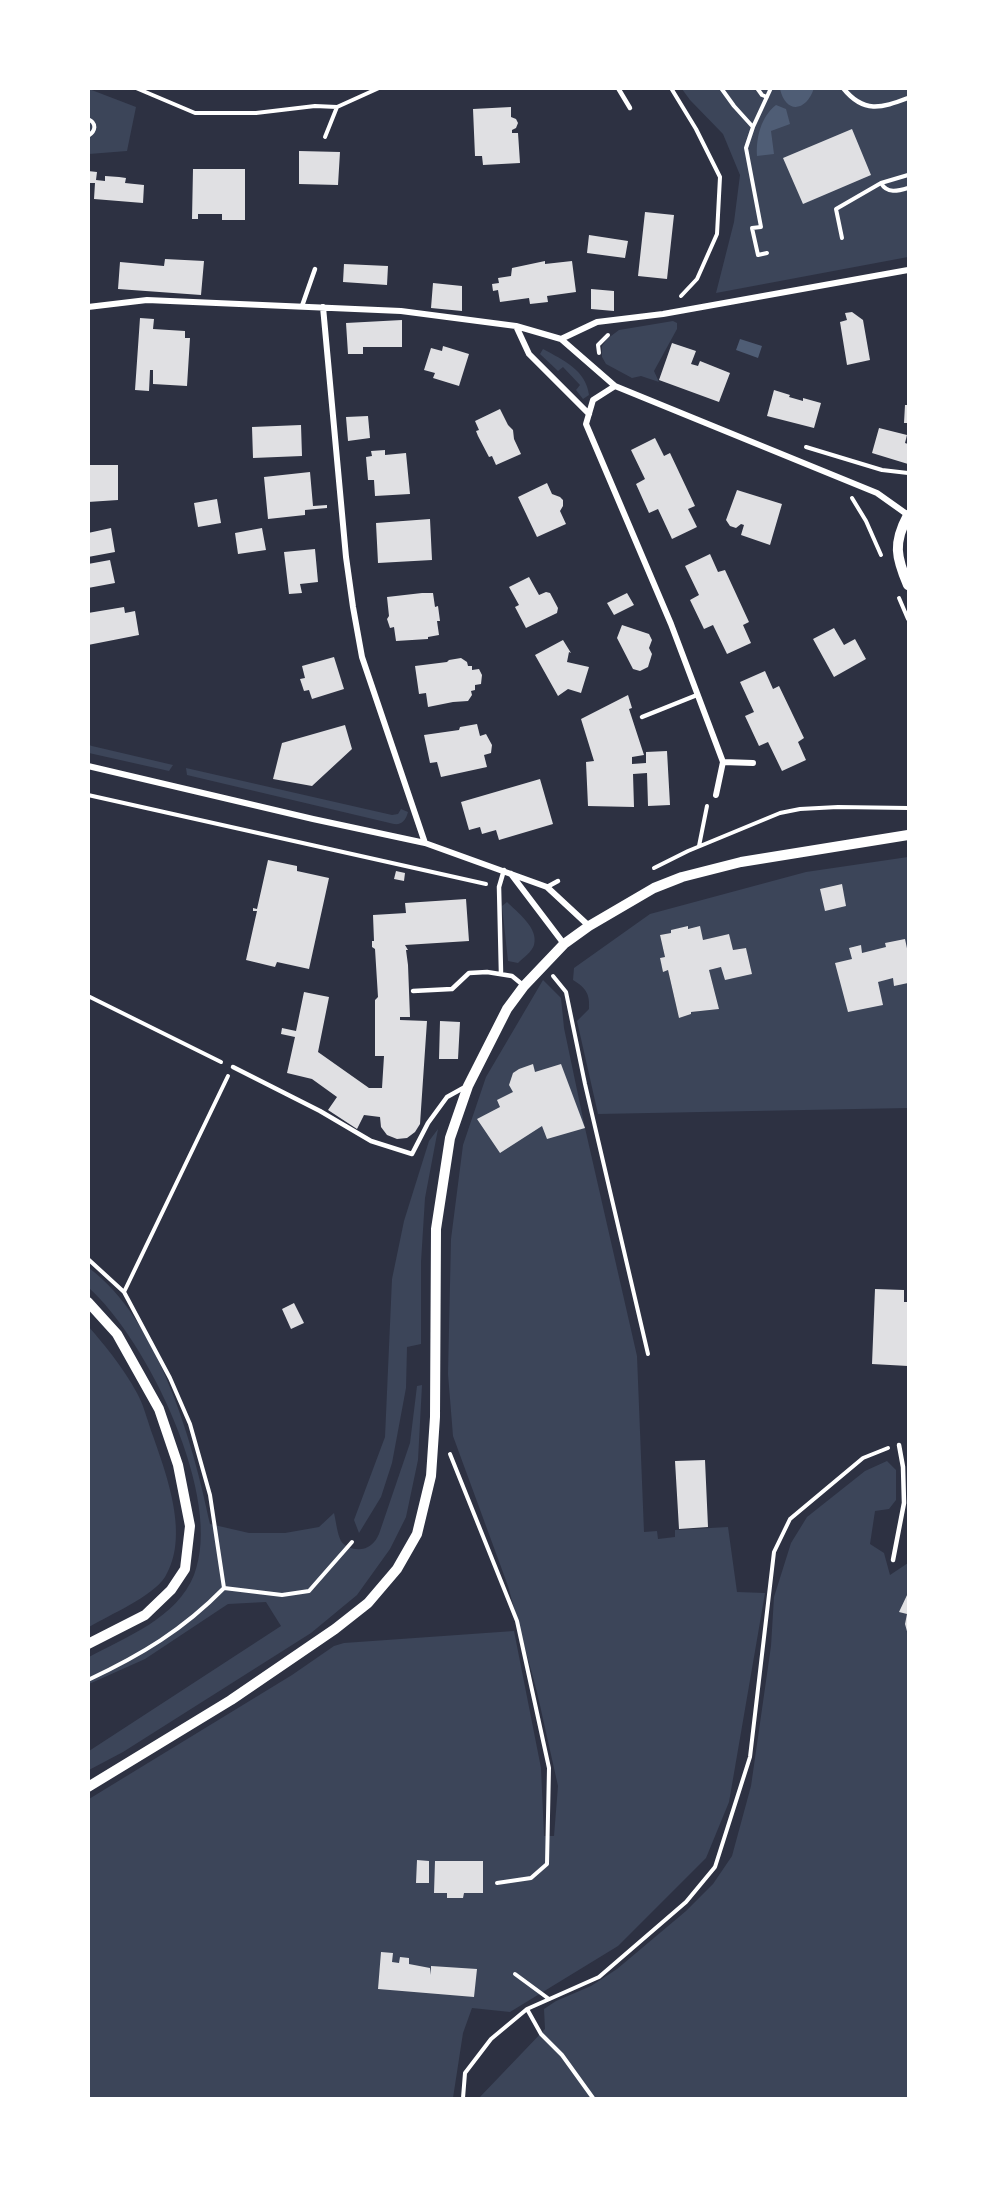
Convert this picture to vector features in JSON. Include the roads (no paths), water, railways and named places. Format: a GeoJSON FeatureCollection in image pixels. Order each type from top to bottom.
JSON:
{"type":"FeatureCollection","features":[{"type":"Feature","properties":{"kind":"street"},"geometry":{"type":"LineString","coordinates":[[561,339],[597,322],[663,314],[909,270]]}},
{"type":"Feature","properties":{"kind":"street"},"geometry":{"type":"LineString","coordinates":[[88,307],[147,300],[401,311],[516,326],[561,339],[615,386],[877,492],[908,515],[899,531],[898,561],[909,585]]}},
{"type":"Feature","properties":{"kind":"street"},"geometry":{"type":"LineString","coordinates":[[323,307],[346,557],[362,657],[425,843]]}},
{"type":"Feature","properties":{"kind":"street"},"geometry":{"type":"LineString","coordinates":[[516,326],[529,354],[590,414]]}},
{"type":"Feature","properties":{"kind":"street"},"geometry":{"type":"LineString","coordinates":[[615,386],[593,400],[586,424],[671,624],[723,762],[716,795]]}},
{"type":"Feature","properties":{"kind":"street"},"geometry":{"type":"LineString","coordinates":[[723,762],[753,763]]}},
{"type":"Feature","properties":{"kind":"street"},"geometry":{"type":"LineString","coordinates":[[88,766],[425,843],[547,887],[589,926]]}},
{"type":"Feature","properties":{"kind":"street"},"geometry":{"type":"LineString","coordinates":[[88,1787],[231,1700],[335,1629],[368,1603],[397,1569],[417,1534],[431,1476],[433,1453],[436,1230],[450,1138],[468,1086],[507,1009],[524,986],[564,944],[589,926],[654,888],[682,877],[741,862],[909,835]]}},
{"type":"Feature","properties":{"kind":"street"},"geometry":{"type":"LineString","coordinates":[[508,872],[564,944]]}},
{"type":"Feature","properties":{"kind":"street"},"geometry":{"type":"LineString","coordinates":[[88,1302],[117,1334],[159,1409],[178,1465],[190,1526],[185,1569],[171,1590],[145,1616],[88,1644]]}},
{"type":"Feature","properties":{"kind":"lane"},"geometry":{"type":"LineString","coordinates":[[618,88],[630,108]]}},
{"type":"Feature","properties":{"kind":"lane"},"geometry":{"type":"LineString","coordinates":[[843,88],[853,98],[873,107],[882,108],[909,98]]}},
{"type":"Feature","properties":{"kind":"lane"},"geometry":{"type":"LineString","coordinates":[[302,306],[315,269]]}},
{"type":"Feature","properties":{"kind":"lane"},"geometry":{"type":"LineString","coordinates":[[642,717],[697,695]]}},
{"type":"Feature","properties":{"kind":"lane"},"geometry":{"type":"LineString","coordinates":[[501,973],[499,887],[508,872]]}},
{"type":"Feature","properties":{"kind":"lane"},"geometry":{"type":"LineString","coordinates":[[547,887],[558,881]]}},
{"type":"Feature","properties":{"kind":"lane"},"geometry":{"type":"LineString","coordinates":[[412,991],[452,989],[469,973],[501,973],[512,976],[524,986]]}},
{"type":"Feature","properties":{"kind":"lane"},"geometry":{"type":"LineString","coordinates":[[233,1067],[320,1111],[370,1141],[412,1154],[428,1123],[447,1097],[468,1086]]}},
{"type":"Feature","properties":{"kind":"lane"},"geometry":{"type":"LineString","coordinates":[[893,1560],[904,1503],[903,1467],[898,1444]]}}]}
